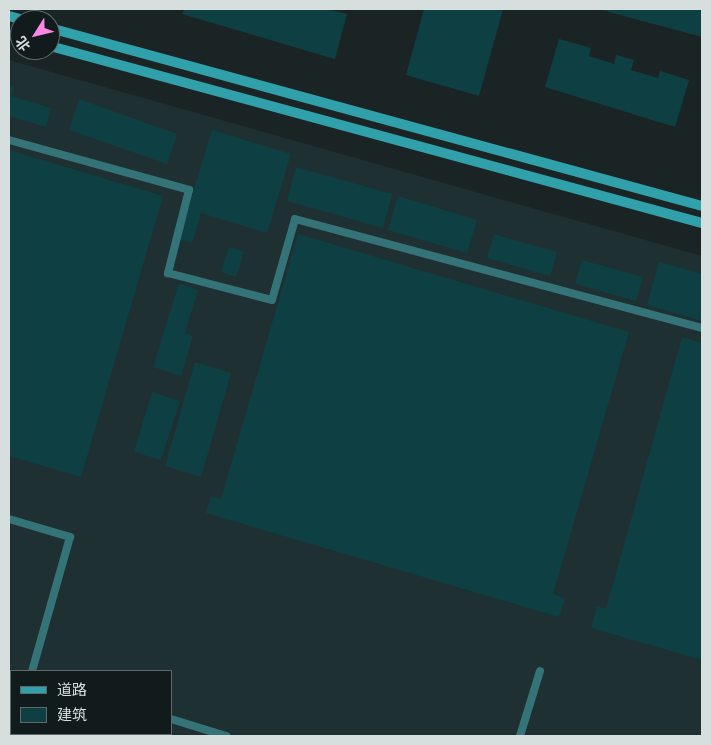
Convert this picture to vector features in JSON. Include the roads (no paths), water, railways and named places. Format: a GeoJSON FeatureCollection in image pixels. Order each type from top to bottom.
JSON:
{"type":"FeatureCollection","features":[{"type":"Feature","properties":{"kind":"main road"},"geometry":{"type":"LineString","coordinates":[[60,31],[702,206]]}},
{"type":"Feature","properties":{"kind":"main road"},"geometry":{"type":"LineString","coordinates":[[60,49],[702,223]]}},
{"type":"Feature","properties":{"kind":"lane"},"geometry":{"type":"LineString","coordinates":[[9,140],[189,190],[168,273],[272,300],[295,219],[702,328]]}},
{"type":"Feature","properties":{"kind":"lane"},"geometry":{"type":"LineString","coordinates":[[9,519],[70,537],[32,670]]}},
{"type":"Feature","properties":{"kind":"lane"},"geometry":{"type":"LineString","coordinates":[[520,736],[540,671]]}},
{"type":"Feature","properties":{"kind":"lane"},"geometry":{"type":"LineString","coordinates":[[172,719],[226,736]]}}]}
